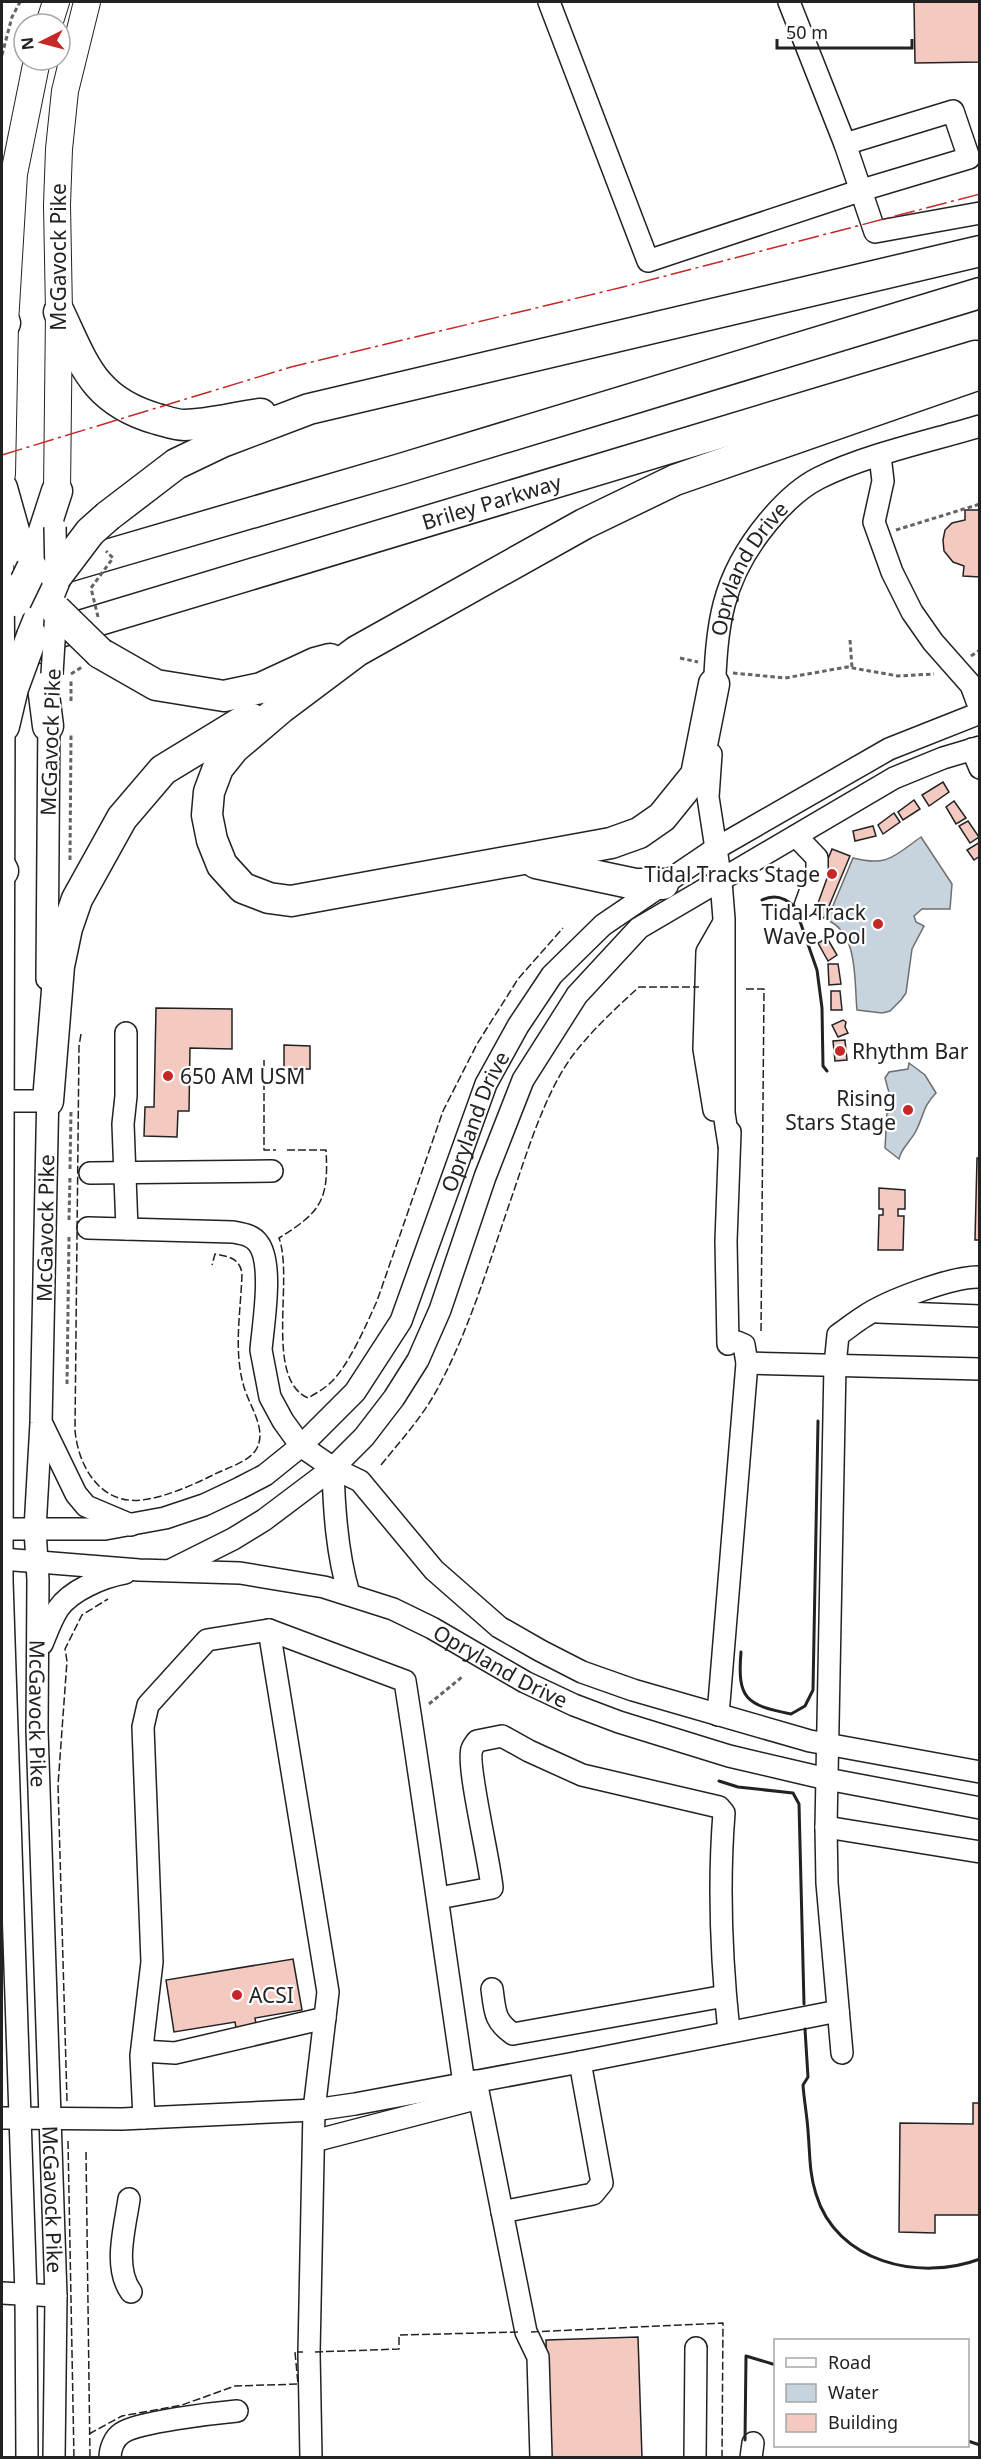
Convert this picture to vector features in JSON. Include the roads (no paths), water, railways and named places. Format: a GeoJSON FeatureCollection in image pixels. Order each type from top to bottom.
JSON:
{"type":"FeatureCollection","features":[{"type":"Feature","properties":{"kind":"highway"},"geometry":{"type":"LineString","coordinates":[[59,312],[85,368],[98,387],[117,401],[142,414],[182,426],[309,409],[980,251]]}},
{"type":"Feature","properties":{"kind":"highway"},"geometry":{"type":"LineString","coordinates":[[5,587],[980,293]]}},
{"type":"Feature","properties":{"kind":"highway","name":"Briley Parkway"},"geometry":{"type":"LineString","coordinates":[[10,638],[191,591],[980,354]]}},
{"type":"Feature","properties":{"kind":"highway"},"geometry":{"type":"LineString","coordinates":[[715,675],[696,775],[662,817],[639,833],[611,843],[291,901],[269,898],[243,888],[222,865],[212,840],[207,815],[208,792],[218,768],[234,748],[281,708],[357,651],[584,524],[675,480],[980,374]]}},
{"type":"Feature","properties":{"kind":"highway"},"geometry":{"type":"LineString","coordinates":[[10,638],[99,524],[176,465],[222,442],[309,409]]}},
{"type":"Feature","properties":{"kind":"highway"},"geometry":{"type":"LineString","coordinates":[[2,488],[9,540],[97,650],[156,685],[224,696],[261,688],[315,663],[357,651]]}},
{"type":"Feature","properties":{"kind":"highway"},"geometry":{"type":"LineString","coordinates":[[48,588],[50,528],[57,491]]}},
{"type":"Feature","properties":{"kind":"highway"},"geometry":{"type":"LineString","coordinates":[[5,587],[48,588]]}},
{"type":"Feature","properties":{"kind":"highway"},"geometry":{"type":"LineString","coordinates":[[4,726],[9,689],[10,638],[5,587]]}},
{"type":"Feature","properties":{"kind":"highway"},"geometry":{"type":"LineString","coordinates":[[10,638],[47,676],[48,726]]}},
{"type":"Feature","properties":{"kind":"highway"},"geometry":{"type":"LineString","coordinates":[[48,1101],[59,966],[67,928],[76,899],[122,818],[163,770],[240,723],[281,708]]}},
{"type":"Feature","properties":{"kind":"highway"},"geometry":{"type":"LineString","coordinates":[[519,860],[634,884],[663,884]]}},
{"type":"Feature","properties":{"kind":"main road","name":"McGavock Pike"},"geometry":{"type":"LineString","coordinates":[[57,491],[59,149],[80,4]]}},
{"type":"Feature","properties":{"kind":"main road"},"geometry":{"type":"LineString","coordinates":[[2,474],[3,325],[14,174],[35,72]]}},
{"type":"Feature","properties":{"kind":"street"},"geometry":{"type":"LineString","coordinates":[[549,2],[648,261],[862,190],[974,157],[953,111],[846,144]]}},
{"type":"Feature","properties":{"kind":"street"},"geometry":{"type":"LineString","coordinates":[[789,2],[846,144],[875,232],[980,213]]}},
{"type":"Feature","properties":{"kind":"street","name":"Opryland Drive"},"geometry":{"type":"LineString","coordinates":[[721,880],[708,796],[715,675],[721,611],[729,583],[744,553],[777,511],[800,490],[818,478],[880,456],[980,426]]}},
{"type":"Feature","properties":{"kind":"street"},"geometry":{"type":"LineString","coordinates":[[880,456],[883,481],[874,522],[892,572],[912,612],[933,642],[971,685],[980,711]]}},
{"type":"Feature","properties":{"kind":"street"},"geometry":{"type":"LineString","coordinates":[[2,502],[9,540],[5,587]]}},
{"type":"Feature","properties":{"kind":"street","name":"McGavock Pike"},"geometry":{"type":"LineString","coordinates":[[47,676],[48,588]]}},
{"type":"Feature","properties":{"kind":"street","name":"Opryland Drive"},"geometry":{"type":"LineString","coordinates":[[2,1529],[105,1528],[165,1518],[204,1505],[265,1475],[301,1446],[355,1392],[400,1321],[486,1084],[518,1026],[552,975],[603,925],[715,849],[889,749],[980,711]]}},
{"type":"Feature","properties":{"kind":"street","name":"McGavock Pike"},"geometry":{"type":"LineString","coordinates":[[4,726],[2,1559],[11,2118],[26,2295],[27,2457]]}},
{"type":"Feature","properties":{"kind":"street","name":"McGavock Pike"},"geometry":{"type":"LineString","coordinates":[[48,726],[48,1101],[41,1423],[35,1529],[38,1653],[37,1742],[56,2296],[54,2457]]}},
{"type":"Feature","properties":{"kind":"street","name":"Opryland Drive"},"geometry":{"type":"LineString","coordinates":[[171,1570],[233,1539],[333,1468],[364,1437],[394,1398],[418,1360],[440,1310],[485,1177],[523,1080],[577,995],[639,928],[894,778],[943,758],[977,754]]}},
{"type":"Feature","properties":{"kind":"street"},"geometry":{"type":"LineString","coordinates":[[796,836],[817,858],[817,873],[805,906]]}},
{"type":"Feature","properties":{"kind":"street"},"geometry":{"type":"LineString","coordinates":[[691,1744],[710,1713],[747,1363],[744,1345],[733,1343],[726,1241],[721,880]]}},
{"type":"Feature","properties":{"kind":"street"},"geometry":{"type":"LineString","coordinates":[[721,929],[734,937],[736,962],[734,1066],[725,1145]]}},
{"type":"Feature","properties":{"kind":"street"},"geometry":{"type":"LineString","coordinates":[[721,929],[707,952],[704,1048],[725,1145]]}},
{"type":"Feature","properties":{"kind":"street"},"geometry":{"type":"LineString","coordinates":[[126,1033],[126,1096],[123,1119],[127,1229]]}},
{"type":"Feature","properties":{"kind":"street"},"geometry":{"type":"LineString","coordinates":[[2,1101],[48,1101]]}},
{"type":"Feature","properties":{"kind":"street"},"geometry":{"type":"LineString","coordinates":[[90,1173],[272,1171]]}},
{"type":"Feature","properties":{"kind":"street","name":"Opryland Drive"},"geometry":{"type":"LineString","coordinates":[[88,1228],[222,1231],[251,1237],[257,1242],[264,1254],[266,1275],[261,1350],[266,1385],[275,1409],[301,1446],[333,1468],[360,1481],[434,1570],[499,1626],[582,1672],[710,1713],[828,1745],[980,1773]]}},
{"type":"Feature","properties":{"kind":"street"},"geometry":{"type":"LineString","coordinates":[[842,2053],[827,1883],[826,1827],[835,1365],[838,1335],[873,1312],[910,1296],[967,1277],[980,1277]]}},
{"type":"Feature","properties":{"kind":"street"},"geometry":{"type":"LineString","coordinates":[[873,1312],[980,1316]]}},
{"type":"Feature","properties":{"kind":"street"},"geometry":{"type":"LineString","coordinates":[[747,1363],[980,1369]]}},
{"type":"Feature","properties":{"kind":"street"},"geometry":{"type":"LineString","coordinates":[[41,1423],[76,1494],[86,1506],[131,1525]]}},
{"type":"Feature","properties":{"kind":"street"},"geometry":{"type":"LineString","coordinates":[[333,1468],[334,1501],[342,1572],[349,1594]]}},
{"type":"Feature","properties":{"kind":"street","name":"Opryland Drive"},"geometry":{"type":"LineString","coordinates":[[2,1559],[139,1570],[240,1573],[324,1587],[393,1609],[432,1628],[525,1682],[574,1706],[729,1756],[827,1779],[980,1808]]}},
{"type":"Feature","properties":{"kind":"street"},"geometry":{"type":"LineString","coordinates":[[38,1653],[60,1607],[71,1596],[113,1575],[139,1570]]}},
{"type":"Feature","properties":{"kind":"street"},"geometry":{"type":"LineString","coordinates":[[269,1630],[328,1992],[314,2110],[309,2353],[311,2457]]}},
{"type":"Feature","properties":{"kind":"street"},"geometry":{"type":"LineString","coordinates":[[144,2118],[142,2051],[152,1962],[143,1727],[148,1705],[207,1640],[269,1630],[405,1681],[439,1898],[443,1945],[526,2332],[538,2357],[541,2457]]}},
{"type":"Feature","properties":{"kind":"street"},"geometry":{"type":"LineString","coordinates":[[439,1898],[492,1888],[472,1770],[471,1750],[477,1741],[502,1736],[582,1775],[719,1807],[724,1813],[719,1906],[729,2032]]}},
{"type":"Feature","properties":{"kind":"street"},"geometry":{"type":"LineString","coordinates":[[826,1827],[980,1852]]}},
{"type":"Feature","properties":{"kind":"street"},"geometry":{"type":"LineString","coordinates":[[492,1989],[495,2014],[501,2026],[513,2034],[725,1996]]}},
{"type":"Feature","properties":{"kind":"street"},"geometry":{"type":"LineString","coordinates":[[11,2118],[144,2118],[314,2110],[473,2087],[580,2062],[838,2011]]}},
{"type":"Feature","properties":{"kind":"street"},"geometry":{"type":"LineString","coordinates":[[142,2051],[176,2053],[325,2018]]}},
{"type":"Feature","properties":{"kind":"street"},"geometry":{"type":"LineString","coordinates":[[502,2212],[593,2194],[602,2183],[580,2062]]}},
{"type":"Feature","properties":{"kind":"street"},"geometry":{"type":"LineString","coordinates":[[314,2141],[473,2087]]}},
{"type":"Feature","properties":{"kind":"street"},"geometry":{"type":"LineString","coordinates":[[129,2199],[122,2250],[125,2284],[131,2292]]}},
{"type":"Feature","properties":{"kind":"street"},"geometry":{"type":"LineString","coordinates":[[2,2293],[56,2296]]}},
{"type":"Feature","properties":{"kind":"street"},"geometry":{"type":"LineString","coordinates":[[695,2457],[696,2348]]}},
{"type":"Feature","properties":{"kind":"street"},"geometry":{"type":"LineString","coordinates":[[110,2457],[116,2438],[124,2432],[168,2420],[237,2411]]}},
{"type":"Feature","properties":{"kind":"water","name":"Tidal Track Wave Pool"},"geometry":{"type":"Polygon","coordinates":[[[921,837],[952,884],[950,909],[922,909],[914,916],[916,922],[924,926],[912,949],[906,993],[901,1000],[890,1011],[882,1013],[857,1010],[855,973],[850,947],[837,926],[827,920],[853,858],[875,861],[890,858],[921,837]]]}},
{"type":"Feature","properties":{"kind":"water","name":"Rising Stars Stage"},"geometry":{"type":"Polygon","coordinates":[[[909,1063],[925,1075],[936,1093],[926,1107],[916,1131],[899,1159],[885,1148],[887,1113],[894,1111],[885,1078],[889,1072],[908,1069],[909,1063]]]}},
{"type":"Feature","properties":{"kind":"place","name":"Tidal Tracks Stage"},"geometry":{"type":"Point","coordinates":[832,874]}},
{"type":"Feature","properties":{"kind":"place","name":"Tidal Track Wave Pool"},"geometry":{"type":"Point","coordinates":[878,924]}},
{"type":"Feature","properties":{"kind":"place","name":"Rhythm Bar"},"geometry":{"type":"Point","coordinates":[840,1051]}},
{"type":"Feature","properties":{"kind":"place","name":"650 AM USM"},"geometry":{"type":"Point","coordinates":[168,1076]}},
{"type":"Feature","properties":{"kind":"place","name":"Rising Stars Stage"},"geometry":{"type":"Point","coordinates":[908,1110]}},
{"type":"Feature","properties":{"kind":"place","name":"ACSI"},"geometry":{"type":"Point","coordinates":[237,1995]}}]}
